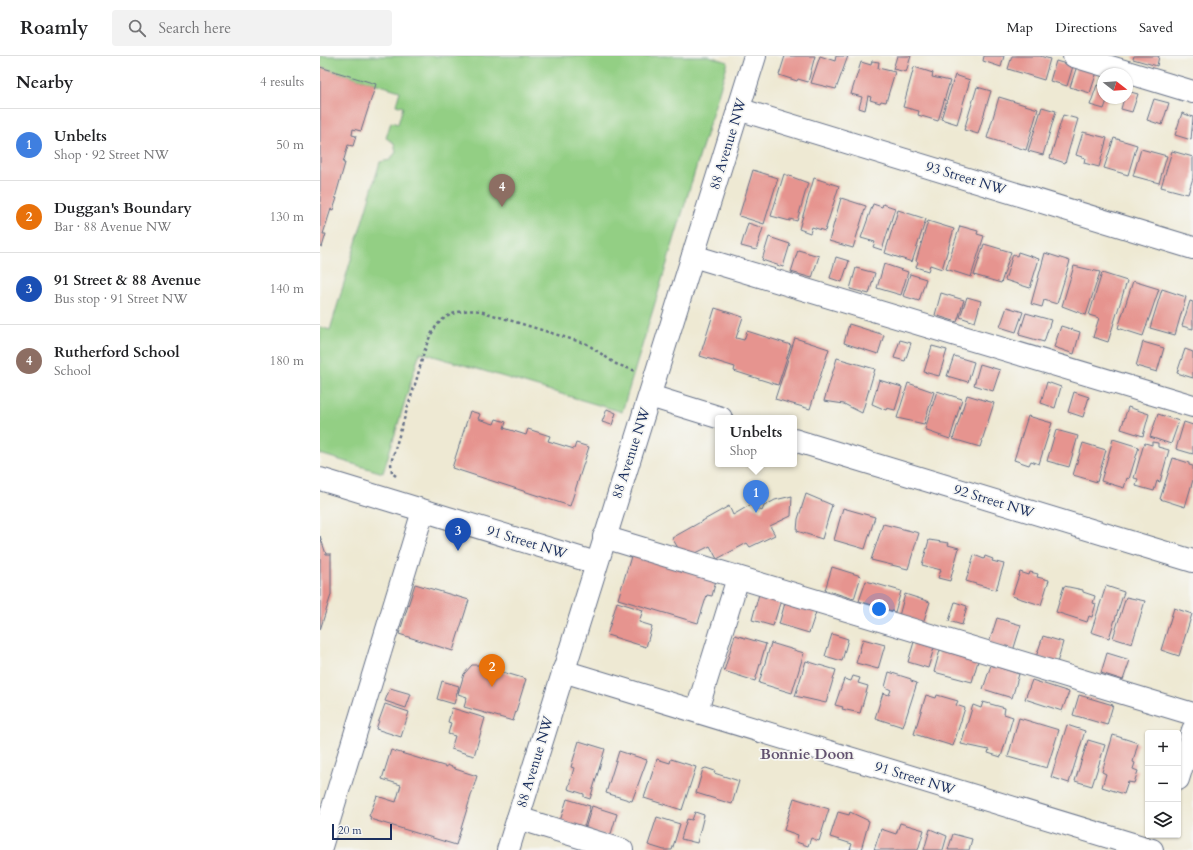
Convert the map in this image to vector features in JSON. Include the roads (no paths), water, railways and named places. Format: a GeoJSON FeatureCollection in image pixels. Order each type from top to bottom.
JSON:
{"type":"FeatureCollection","features":[{"type":"Feature","properties":{"kind":"street","name":"88 Avenue NW"},"geometry":{"type":"LineString","coordinates":[[508,850],[596,563],[650,396],[755,56]]}},
{"type":"Feature","properties":{"kind":"street"},"geometry":{"type":"LineString","coordinates":[[1074,56],[1193,92]]}},
{"type":"Feature","properties":{"kind":"street","name":"93 Street NW"},"geometry":{"type":"LineString","coordinates":[[738,109],[1193,248]]}},
{"type":"Feature","properties":{"kind":"street"},"geometry":{"type":"LineString","coordinates":[[693,256],[1193,406]]}},
{"type":"Feature","properties":{"kind":"street"},"geometry":{"type":"LineString","coordinates":[[650,396],[715,416]]}},
{"type":"Feature","properties":{"kind":"street","name":"92 Street NW"},"geometry":{"type":"LineString","coordinates":[[797,441],[1193,561]]}},
{"type":"Feature","properties":{"kind":"street","name":"91 Street NW"},"geometry":{"type":"LineString","coordinates":[[320,479],[596,563]]}},
{"type":"Feature","properties":{"kind":"street"},"geometry":{"type":"LineString","coordinates":[[323,850],[320,849],[423,511]]}},
{"type":"Feature","properties":{"kind":"street"},"geometry":{"type":"LineString","coordinates":[[604,538],[1193,714]]}},
{"type":"Feature","properties":{"kind":"street"},"geometry":{"type":"LineString","coordinates":[[697,710],[738,578]]}},
{"type":"Feature","properties":{"kind":"street","name":"91 Street NW"},"geometry":{"type":"LineString","coordinates":[[563,671],[697,710],[1152,850]]}},
{"type":"Feature","properties":{"kind":"street"},"geometry":{"type":"LineString","coordinates":[[1181,769],[1193,730]]}},
{"type":"Feature","properties":{"kind":"street"},"geometry":{"type":"LineString","coordinates":[[518,818],[622,850]]}},
{"type":"Feature","properties":{"kind":"street"},"geometry":{"type":"LineString","coordinates":[[1156,850],[1160,838]]}},
{"type":"Feature","properties":{"kind":"place","name":"Rutherford School"},"geometry":{"type":"Point","coordinates":[502,207]}},
{"type":"Feature","properties":{"kind":"place","name":"Unbelts"},"geometry":{"type":"Point","coordinates":[756,513]}},
{"type":"Feature","properties":{"kind":"place","name":"91 Street & 88 Avenue"},"geometry":{"type":"Point","coordinates":[458,551]}},
{"type":"Feature","properties":{"kind":"place","name":"Duggan's Boundary"},"geometry":{"type":"Point","coordinates":[492,687]}},
{"type":"Feature","properties":{"kind":"district","name":"Bonnie Doon"},"geometry":{"type":"Point","coordinates":[807,754]}}]}
